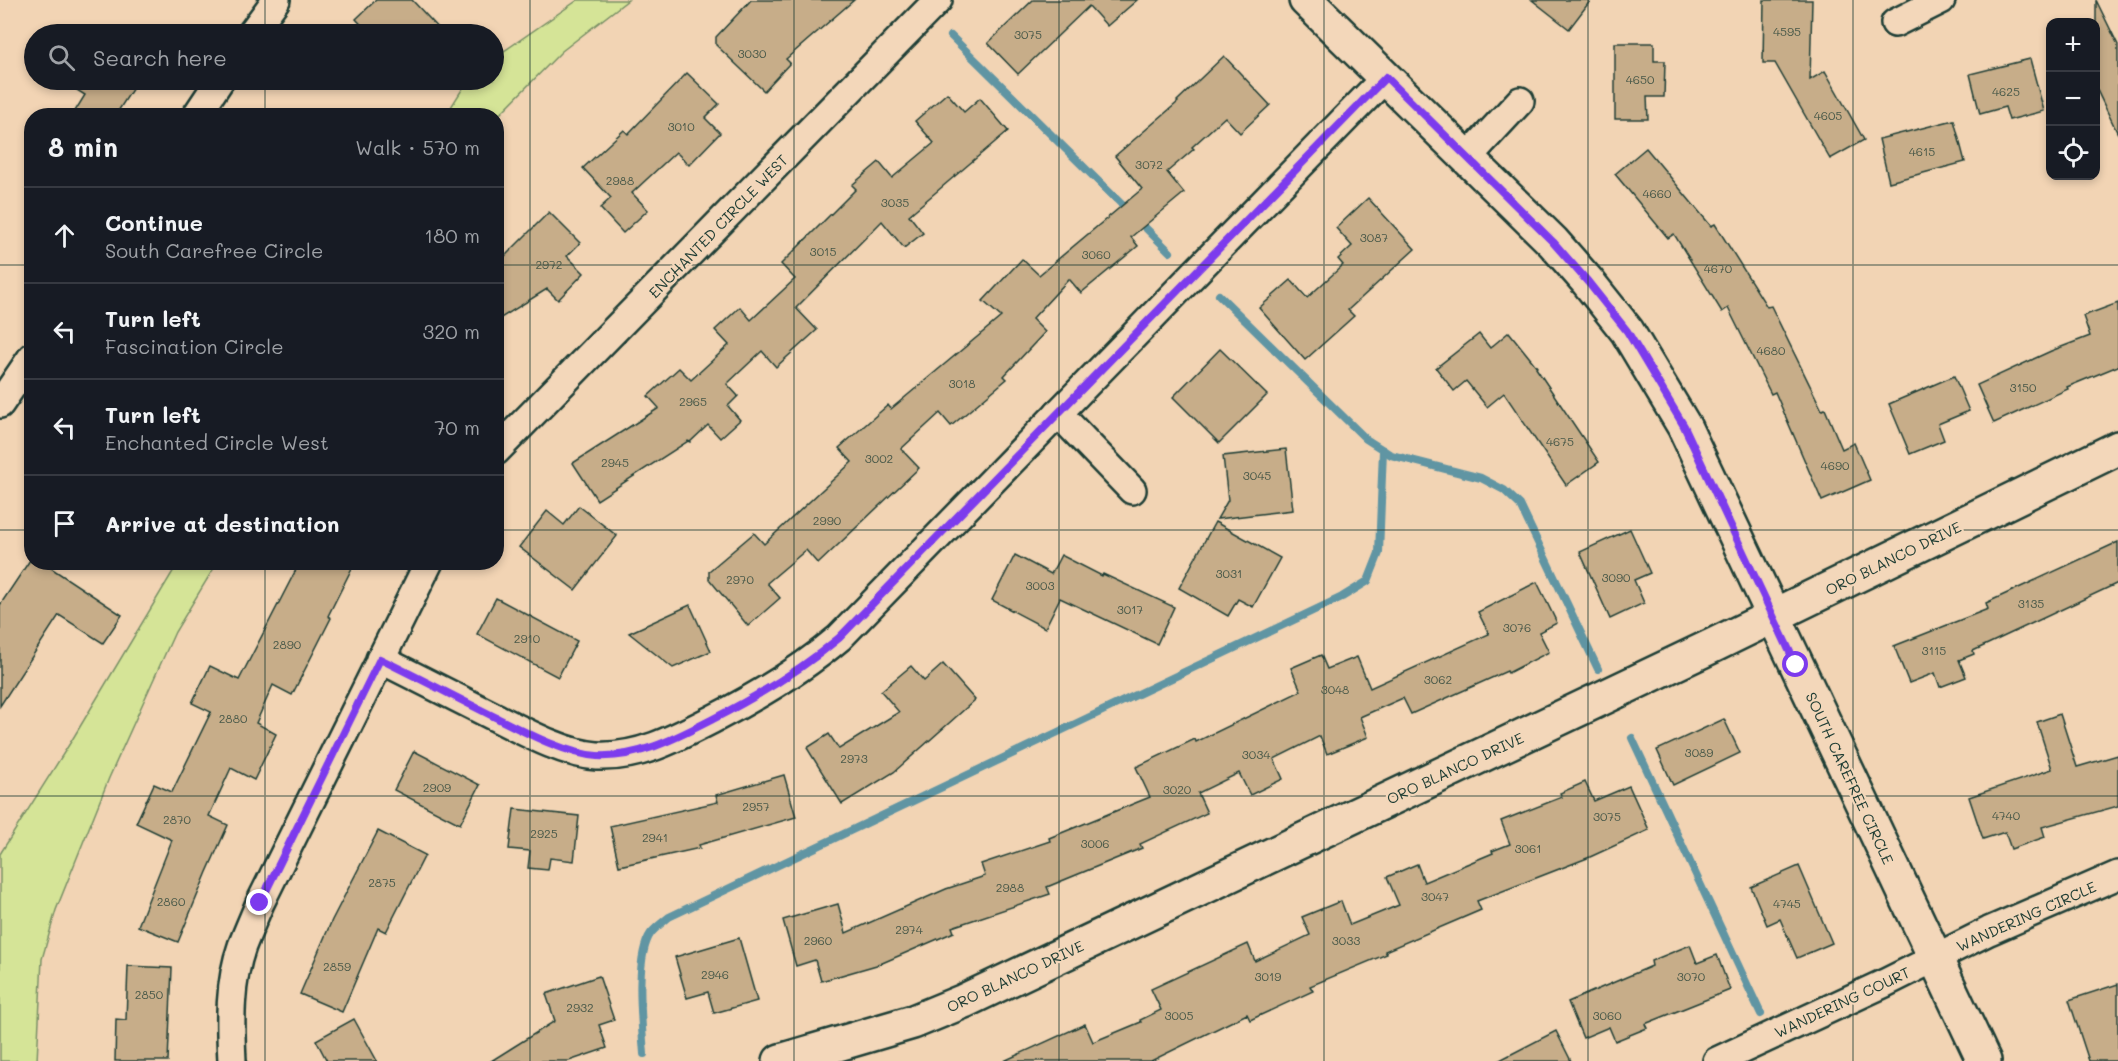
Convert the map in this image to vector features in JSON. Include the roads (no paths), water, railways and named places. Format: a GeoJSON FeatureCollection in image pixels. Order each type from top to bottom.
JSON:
{"type":"FeatureCollection","features":[{"type":"Feature","properties":{"kind":"street"},"geometry":{"type":"LineString","coordinates":[[258,24],[276,0]]}},
{"type":"Feature","properties":{"kind":"street","name":"ENCHANTED CIRCLE WEST"},"geometry":{"type":"LineString","coordinates":[[504,443],[938,0]]}},
{"type":"Feature","properties":{"kind":"street","name":"SOUTH CAREFREE CIRCLE"},"geometry":{"type":"LineString","coordinates":[[1306,0],[1553,242],[1627,331],[1684,426],[1984,1061]]}},
{"type":"Feature","properties":{"kind":"street"},"geometry":{"type":"LineString","coordinates":[[1895,23],[1941,0]]}},
{"type":"Feature","properties":{"kind":"street"},"geometry":{"type":"LineString","coordinates":[[380,659],[529,734],[564,748],[596,756],[630,753],[667,743],[751,700],[811,662],[839,638],[1386,77]]}},
{"type":"Feature","properties":{"kind":"street"},"geometry":{"type":"LineString","coordinates":[[201,108],[213,90]]}},
{"type":"Feature","properties":{"kind":"street"},"geometry":{"type":"LineString","coordinates":[[1467,158],[1520,101]]}},
{"type":"Feature","properties":{"kind":"street"},"geometry":{"type":"LineString","coordinates":[[0,404],[24,369]]}},
{"type":"Feature","properties":{"kind":"street"},"geometry":{"type":"LineString","coordinates":[[1058,413],[1132,490]]}},
{"type":"Feature","properties":{"kind":"street","name":"ORO BLANCO DRIVE"},"geometry":{"type":"LineString","coordinates":[[780,1061],[913,1022],[964,1001],[1773,616],[2118,448]]}},
{"type":"Feature","properties":{"kind":"street"},"geometry":{"type":"LineString","coordinates":[[232,1061],[232,989],[242,948],[260,903],[425,570]]}},
{"type":"Feature","properties":{"kind":"street","name":"WANDERING CIRCLE"},"geometry":{"type":"LineString","coordinates":[[1935,958],[1989,931],[2118,875]]}},
{"type":"Feature","properties":{"kind":"street","name":"WANDERING COURT"},"geometry":{"type":"LineString","coordinates":[[1717,1061],[1935,958]]}},
{"type":"Feature","properties":{"kind":"waterway"},"geometry":{"type":"LineString","coordinates":[[951,36],[1170,252]]}},
{"type":"Feature","properties":{"kind":"waterway"},"geometry":{"type":"LineString","coordinates":[[1219,295],[1366,439],[1391,455],[1481,478],[1504,490],[1520,505],[1598,669]]}},
{"type":"Feature","properties":{"kind":"waterway"},"geometry":{"type":"LineString","coordinates":[[644,1054],[640,992],[642,958],[651,933],[669,917],[1342,597],[1368,581],[1379,553],[1383,450]]}},
{"type":"Feature","properties":{"kind":"waterway"},"geometry":{"type":"LineString","coordinates":[[1632,738],[1761,1014]]}}]}
